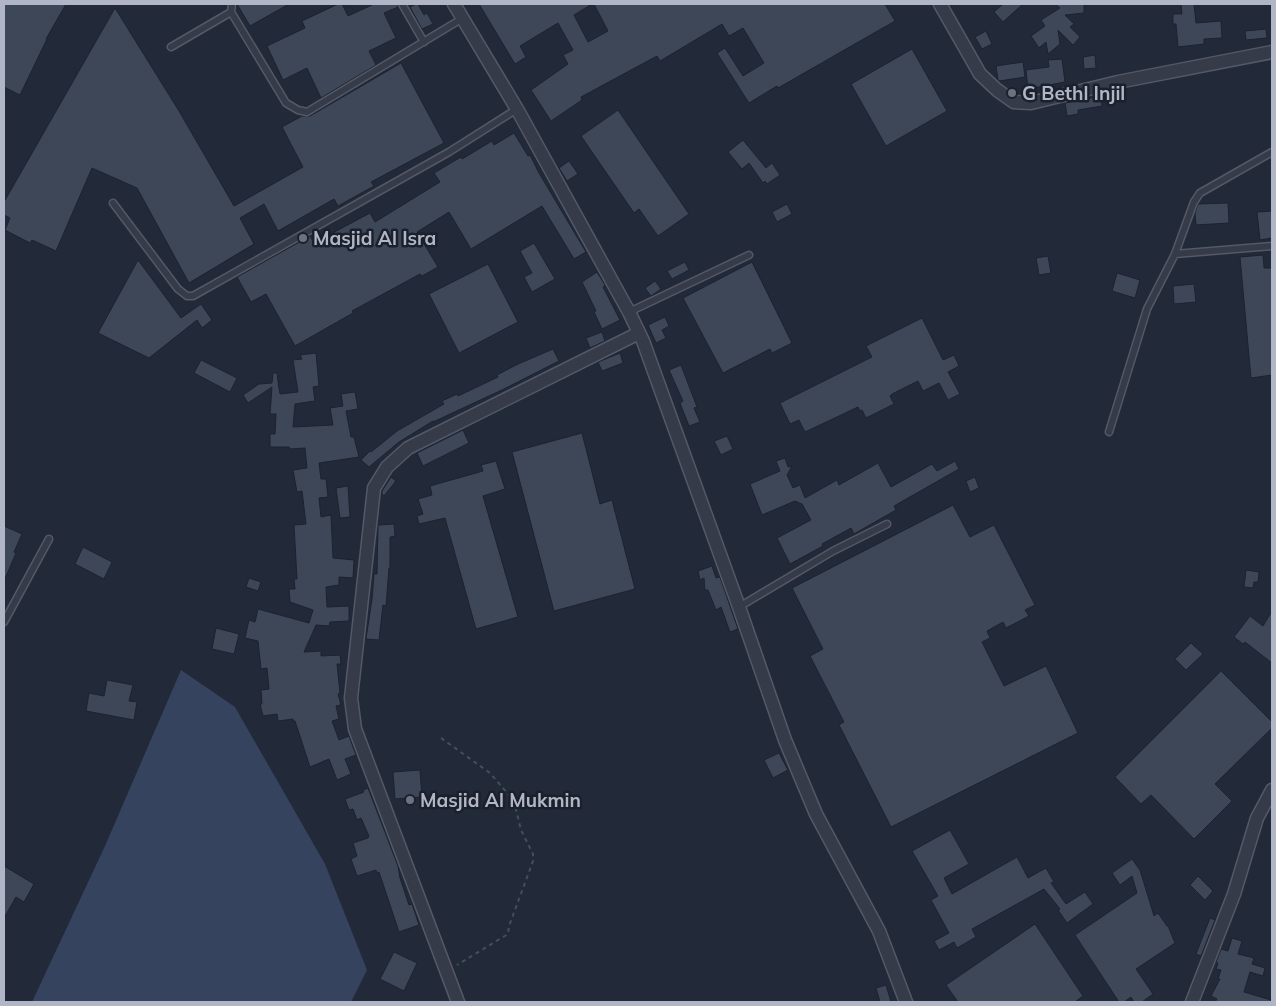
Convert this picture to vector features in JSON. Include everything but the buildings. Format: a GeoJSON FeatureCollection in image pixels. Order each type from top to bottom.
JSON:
{"type":"FeatureCollection","features":[{"type":"Feature","properties":{"kind":"street"},"geometry":{"type":"LineString","coordinates":[[454,4],[517,110],[639,333],[739,607],[785,740],[816,814],[879,930],[906,1002]]}},
{"type":"Feature","properties":{"kind":"street"},"geometry":{"type":"LineString","coordinates":[[940,4],[980,74],[1014,102],[1031,102],[1118,82],[1272,52]]}},
{"type":"Feature","properties":{"kind":"street"},"geometry":{"type":"LineString","coordinates":[[458,1002],[355,729],[350,698],[374,488],[388,467],[408,448],[639,333]]}},
{"type":"Feature","properties":{"kind":"street"},"geometry":{"type":"LineString","coordinates":[[1192,1002],[1234,894],[1257,818],[1272,790]]}},
{"type":"Feature","properties":{"kind":"lane"},"geometry":{"type":"LineString","coordinates":[[232,4],[231,12],[286,103],[298,110],[307,112],[463,18]]}},
{"type":"Feature","properties":{"kind":"lane"},"geometry":{"type":"LineString","coordinates":[[402,4],[424,42]]}},
{"type":"Feature","properties":{"kind":"lane"},"geometry":{"type":"LineString","coordinates":[[171,47],[231,12]]}},
{"type":"Feature","properties":{"kind":"lane"},"geometry":{"type":"LineString","coordinates":[[113,203],[178,289],[187,296],[193,296],[449,152],[517,110]]}},
{"type":"Feature","properties":{"kind":"lane"},"geometry":{"type":"LineString","coordinates":[[1109,432],[1148,309],[1175,254],[1194,202],[1200,193],[1272,152]]}},
{"type":"Feature","properties":{"kind":"lane"},"geometry":{"type":"LineString","coordinates":[[1175,254],[1272,246]]}},
{"type":"Feature","properties":{"kind":"lane"},"geometry":{"type":"LineString","coordinates":[[629,312],[749,255]]}},
{"type":"Feature","properties":{"kind":"lane"},"geometry":{"type":"LineString","coordinates":[[739,607],[833,551],[887,524]]}},
{"type":"Feature","properties":{"kind":"lane"},"geometry":{"type":"LineString","coordinates":[[4,622],[49,538]]}},
{"type":"Feature","properties":{"kind":"path"},"geometry":{"type":"LineString","coordinates":[[441,738],[490,773],[514,801],[520,830],[533,854],[533,861],[509,926],[508,934],[446,972]]}},
{"type":"Feature","properties":{"kind":"water"},"geometry":{"type":"Polygon","coordinates":[[[181,670],[235,707],[325,864],[367,970],[351,1002],[32,1002],[105,846],[181,670]]]}},
{"type":"Feature","properties":{"kind":"place","name":"G Bethl Injil"},"geometry":{"type":"Point","coordinates":[1012,93]}},
{"type":"Feature","properties":{"kind":"place","name":"Masjid Al Isra"},"geometry":{"type":"Point","coordinates":[303,238]}},
{"type":"Feature","properties":{"kind":"place","name":"Masjid Al Mukmin"},"geometry":{"type":"Point","coordinates":[410,800]}}]}
